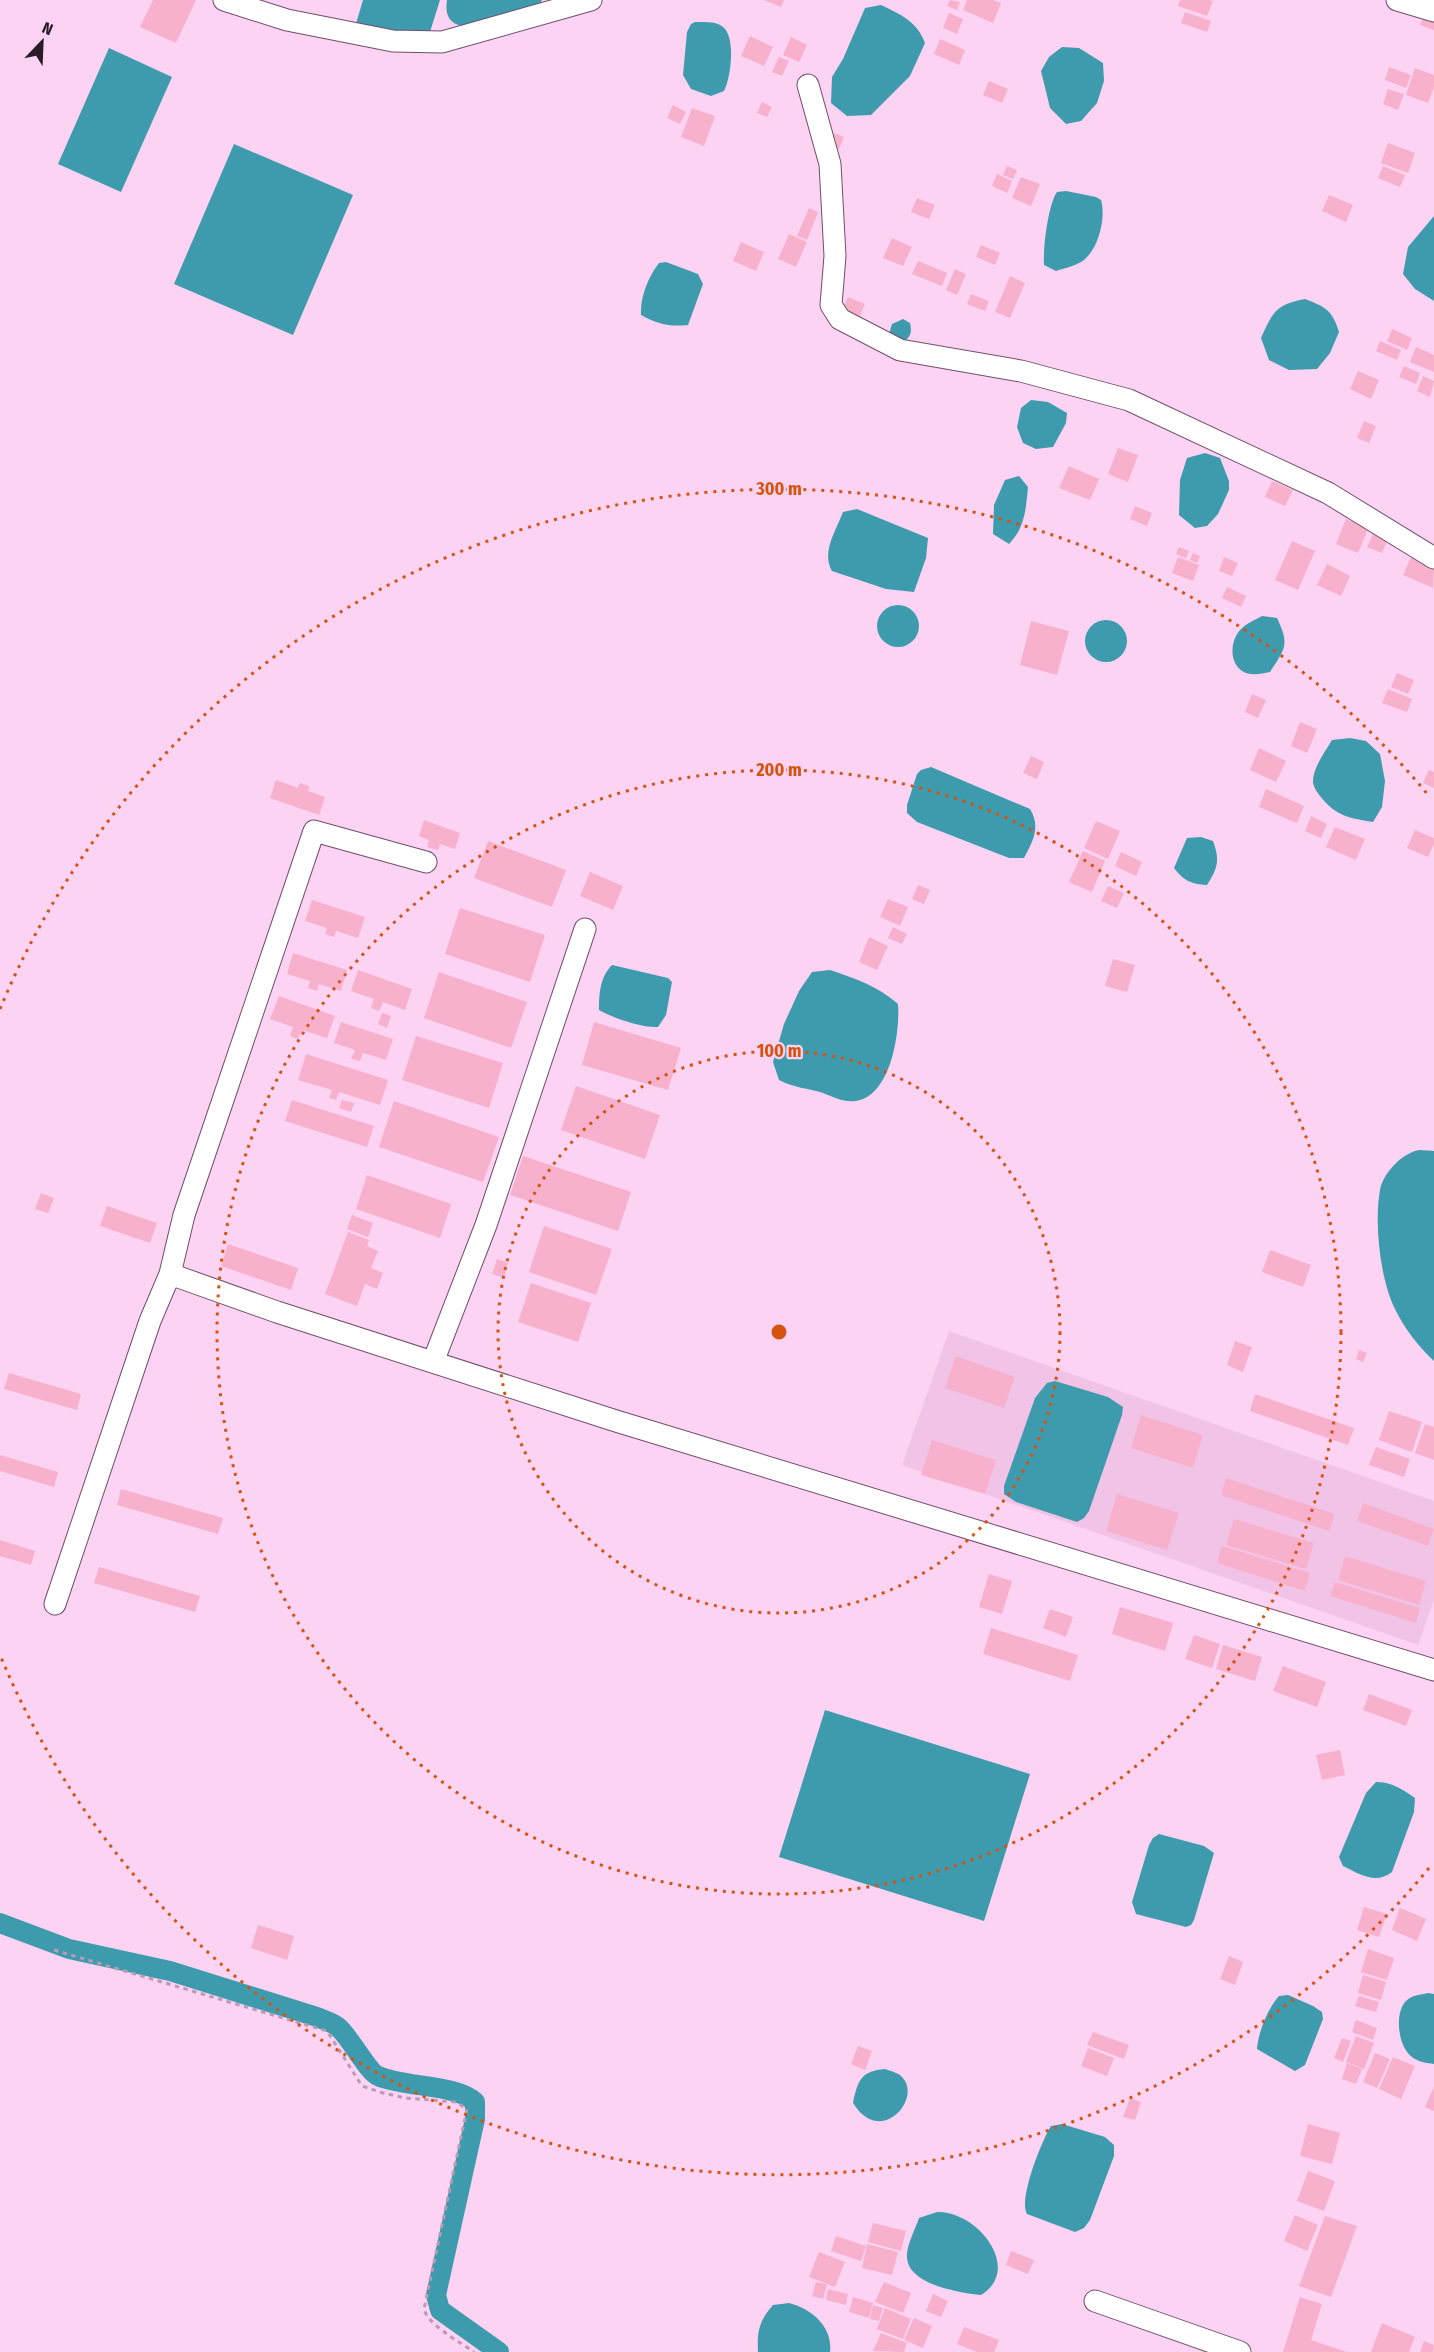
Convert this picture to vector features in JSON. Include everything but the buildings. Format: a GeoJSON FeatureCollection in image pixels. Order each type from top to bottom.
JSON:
{"type":"FeatureCollection","features":[{"type":"Feature","properties":{"kind":"street"},"geometry":{"type":"LineString","coordinates":[[224,0],[287,20],[393,41],[442,42],[591,0]]}},
{"type":"Feature","properties":{"kind":"street"},"geometry":{"type":"LineString","coordinates":[[1397,0],[1434,11]]}},
{"type":"Feature","properties":{"kind":"street"},"geometry":{"type":"LineString","coordinates":[[808,85],[830,164],[835,256],[831,305],[840,319],[900,350],[1020,371],[1129,400],[1328,493],[1434,558]]}},
{"type":"Feature","properties":{"kind":"street"},"geometry":{"type":"LineString","coordinates":[[56,1604],[150,1322],[170,1274],[184,1215],[314,831],[426,862]]}},
{"type":"Feature","properties":{"kind":"street"},"geometry":{"type":"LineString","coordinates":[[433,1362],[486,1225],[585,929]]}},
{"type":"Feature","properties":{"kind":"street"},"geometry":{"type":"LineString","coordinates":[[170,1274],[267,1309],[616,1421],[1434,1670]]}},
{"type":"Feature","properties":{"kind":"street"},"geometry":{"type":"LineString","coordinates":[[1095,2301],[1240,2352]]}},
{"type":"Feature","properties":{"kind":"path"},"geometry":{"type":"LineString","coordinates":[[54,1950],[327,2031],[362,2086],[383,2093],[456,2102],[465,2107],[467,2109],[424,2309],[425,2314],[436,2325],[474,2352]]}},
{"type":"Feature","properties":{"kind":"shaded area"},"geometry":{"type":"Polygon","coordinates":[[[949,1331],[1434,1501],[1434,1600],[1418,1645],[902,1465],[949,1331]]]}},
{"type":"Feature","properties":{"kind":"water"},"geometry":{"type":"Polygon","coordinates":[[[363,0],[440,0],[430,32],[424,35],[355,27],[363,0]]]}},
{"type":"Feature","properties":{"kind":"water"},"geometry":{"type":"Polygon","coordinates":[[[447,0],[542,0],[538,8],[513,17],[497,22],[466,26],[455,23],[448,15],[447,0]]]}},
{"type":"Feature","properties":{"kind":"water"},"geometry":{"type":"Polygon","coordinates":[[[881,5],[913,24],[925,43],[910,76],[871,115],[847,116],[831,103],[832,77],[843,59],[865,8],[881,5]]]}},
{"type":"Feature","properties":{"kind":"water"},"geometry":{"type":"Polygon","coordinates":[[[695,22],[720,25],[730,39],[730,68],[724,91],[711,96],[691,89],[683,75],[687,32],[691,24],[695,22]]]}},
{"type":"Feature","properties":{"kind":"water"},"geometry":{"type":"Polygon","coordinates":[[[1062,47],[1079,48],[1103,63],[1104,81],[1097,103],[1081,121],[1066,124],[1050,108],[1041,71],[1049,57],[1062,47]]]}},
{"type":"Feature","properties":{"kind":"water"},"geometry":{"type":"Polygon","coordinates":[[[109,48],[172,77],[121,192],[58,164],[109,48]]]}},
{"type":"Feature","properties":{"kind":"water"},"geometry":{"type":"Polygon","coordinates":[[[234,144],[353,195],[293,335],[174,284],[234,144]]]}},
{"type":"Feature","properties":{"kind":"water"},"geometry":{"type":"Polygon","coordinates":[[[1066,191],[1101,200],[1102,223],[1091,253],[1076,264],[1056,271],[1044,265],[1045,238],[1054,198],[1057,192],[1066,191]]]}},
{"type":"Feature","properties":{"kind":"water"},"geometry":{"type":"Polygon","coordinates":[[[1434,216],[1434,301],[1415,289],[1403,274],[1408,247],[1434,216]]]}},
{"type":"Feature","properties":{"kind":"water"},"geometry":{"type":"Polygon","coordinates":[[[666,262],[698,274],[703,284],[688,325],[664,324],[641,315],[643,295],[648,281],[659,263],[666,262]]]}},
{"type":"Feature","properties":{"kind":"water"},"geometry":{"type":"Polygon","coordinates":[[[1305,299],[1327,310],[1334,319],[1339,332],[1330,353],[1317,369],[1289,370],[1269,360],[1261,338],[1276,311],[1287,304],[1305,299]]]}},
{"type":"Feature","properties":{"kind":"water"},"geometry":{"type":"Polygon","coordinates":[[[903,319],[910,323],[911,329],[908,338],[903,342],[889,334],[892,324],[903,319]]]}},
{"type":"Feature","properties":{"kind":"water"},"geometry":{"type":"Polygon","coordinates":[[[1031,400],[1048,402],[1067,413],[1066,423],[1053,447],[1036,449],[1023,443],[1017,427],[1021,408],[1031,400]]]}},
{"type":"Feature","properties":{"kind":"water"},"geometry":{"type":"Polygon","coordinates":[[[1205,453],[1220,458],[1229,481],[1229,490],[1218,514],[1207,526],[1195,528],[1179,515],[1180,480],[1187,458],[1205,453]]]}},
{"type":"Feature","properties":{"kind":"water"},"geometry":{"type":"Polygon","coordinates":[[[1019,476],[1028,487],[1024,517],[1009,544],[993,534],[994,505],[1005,480],[1019,476]]]}},
{"type":"Feature","properties":{"kind":"water"},"geometry":{"type":"Polygon","coordinates":[[[857,509],[928,538],[926,558],[914,592],[886,589],[832,571],[828,556],[834,534],[843,512],[857,509]]]}},
{"type":"Feature","properties":{"kind":"water"},"geometry":{"type":"Polygon","coordinates":[[[898,605],[913,611],[919,626],[913,641],[898,647],[883,641],[877,626],[883,611],[898,605]]]}},
{"type":"Feature","properties":{"kind":"water"},"geometry":{"type":"Polygon","coordinates":[[[1262,616],[1277,618],[1284,635],[1284,646],[1270,672],[1248,674],[1242,671],[1235,662],[1233,644],[1241,629],[1262,616]]]}},
{"type":"Feature","properties":{"kind":"water"},"geometry":{"type":"Polygon","coordinates":[[[1106,620],[1121,626],[1127,641],[1121,656],[1106,662],[1091,656],[1085,641],[1091,626],[1106,620]]]}},
{"type":"Feature","properties":{"kind":"water"},"geometry":{"type":"Polygon","coordinates":[[[1350,738],[1366,741],[1380,754],[1385,781],[1382,807],[1373,822],[1337,812],[1326,803],[1313,785],[1317,766],[1332,740],[1350,738]]]}},
{"type":"Feature","properties":{"kind":"water"},"geometry":{"type":"Polygon","coordinates":[[[931,767],[1030,809],[1035,828],[1033,840],[1024,858],[1009,858],[917,822],[907,813],[907,805],[917,774],[931,767]]]}},
{"type":"Feature","properties":{"kind":"water"},"geometry":{"type":"Polygon","coordinates":[[[1201,837],[1213,841],[1217,854],[1216,869],[1207,885],[1188,881],[1174,868],[1187,838],[1201,837]]]}},
{"type":"Feature","properties":{"kind":"water"},"geometry":{"type":"Polygon","coordinates":[[[612,965],[668,978],[672,982],[666,1015],[658,1027],[628,1022],[599,1010],[603,980],[612,965]]]}},
{"type":"Feature","properties":{"kind":"water"},"geometry":{"type":"Polygon","coordinates":[[[830,970],[874,987],[898,1004],[895,1043],[887,1071],[873,1093],[858,1101],[842,1100],[779,1080],[773,1062],[784,1024],[799,991],[812,972],[830,970]]]}},
{"type":"Feature","properties":{"kind":"water"},"geometry":{"type":"Polygon","coordinates":[[[1420,1150],[1434,1151],[1434,1361],[1412,1337],[1395,1309],[1385,1282],[1378,1234],[1378,1203],[1385,1177],[1401,1159],[1420,1150]]]}},
{"type":"Feature","properties":{"kind":"water"},"geometry":{"type":"Polygon","coordinates":[[[1055,1381],[1108,1397],[1123,1407],[1089,1511],[1077,1522],[1016,1502],[1004,1494],[1004,1486],[1035,1398],[1047,1383],[1055,1381]]]}},
{"type":"Feature","properties":{"kind":"water"},"geometry":{"type":"Polygon","coordinates":[[[825,1710],[1030,1774],[984,1921],[779,1857],[825,1710]]]}},
{"type":"Feature","properties":{"kind":"water"},"geometry":{"type":"Polygon","coordinates":[[[1376,1782],[1392,1785],[1415,1798],[1414,1812],[1392,1872],[1380,1878],[1361,1875],[1343,1866],[1339,1857],[1366,1793],[1376,1782]]]}},
{"type":"Feature","properties":{"kind":"water"},"geometry":{"type":"Polygon","coordinates":[[[1159,1834],[1204,1846],[1214,1853],[1194,1920],[1186,1927],[1136,1914],[1132,1902],[1149,1845],[1159,1834]]]}},
{"type":"Feature","properties":{"kind":"water"},"geometry":{"type":"Polygon","coordinates":[[[1434,1994],[1434,2064],[1412,2057],[1403,2046],[1399,2030],[1402,2006],[1413,1996],[1434,1994]]]}},
{"type":"Feature","properties":{"kind":"water"},"geometry":{"type":"Polygon","coordinates":[[[1288,1995],[1322,2012],[1323,2019],[1305,2065],[1295,2071],[1257,2049],[1262,2028],[1271,2007],[1279,1996],[1288,1995]]]}},
{"type":"Feature","properties":{"kind":"water"},"geometry":{"type":"Polygon","coordinates":[[[885,2069],[902,2077],[907,2086],[907,2096],[896,2115],[886,2120],[875,2121],[864,2116],[853,2103],[862,2078],[871,2072],[885,2069]]]}},
{"type":"Feature","properties":{"kind":"water"},"geometry":{"type":"Polygon","coordinates":[[[1062,2124],[1105,2137],[1114,2145],[1114,2156],[1090,2220],[1084,2228],[1075,2232],[1027,2214],[1025,2207],[1028,2184],[1042,2144],[1051,2126],[1062,2124]]]}},
{"type":"Feature","properties":{"kind":"water"},"geometry":{"type":"Polygon","coordinates":[[[937,2212],[952,2214],[967,2221],[990,2243],[996,2257],[998,2271],[993,2284],[981,2295],[937,2286],[917,2275],[910,2267],[907,2258],[908,2248],[919,2218],[937,2212]]]}},
{"type":"Feature","properties":{"kind":"water"},"geometry":{"type":"Polygon","coordinates":[[[789,2303],[806,2310],[819,2320],[828,2335],[830,2352],[758,2352],[759,2332],[765,2316],[773,2305],[789,2303]]]}},
{"type":"Feature","properties":{"kind":"waterway"},"geometry":{"type":"LineString","coordinates":[[0,1923],[69,1949],[170,1971],[317,2017],[338,2027],[369,2068],[378,2076],[402,2083],[456,2092],[475,2102],[475,2119],[436,2295],[440,2310],[499,2352]]}}]}
